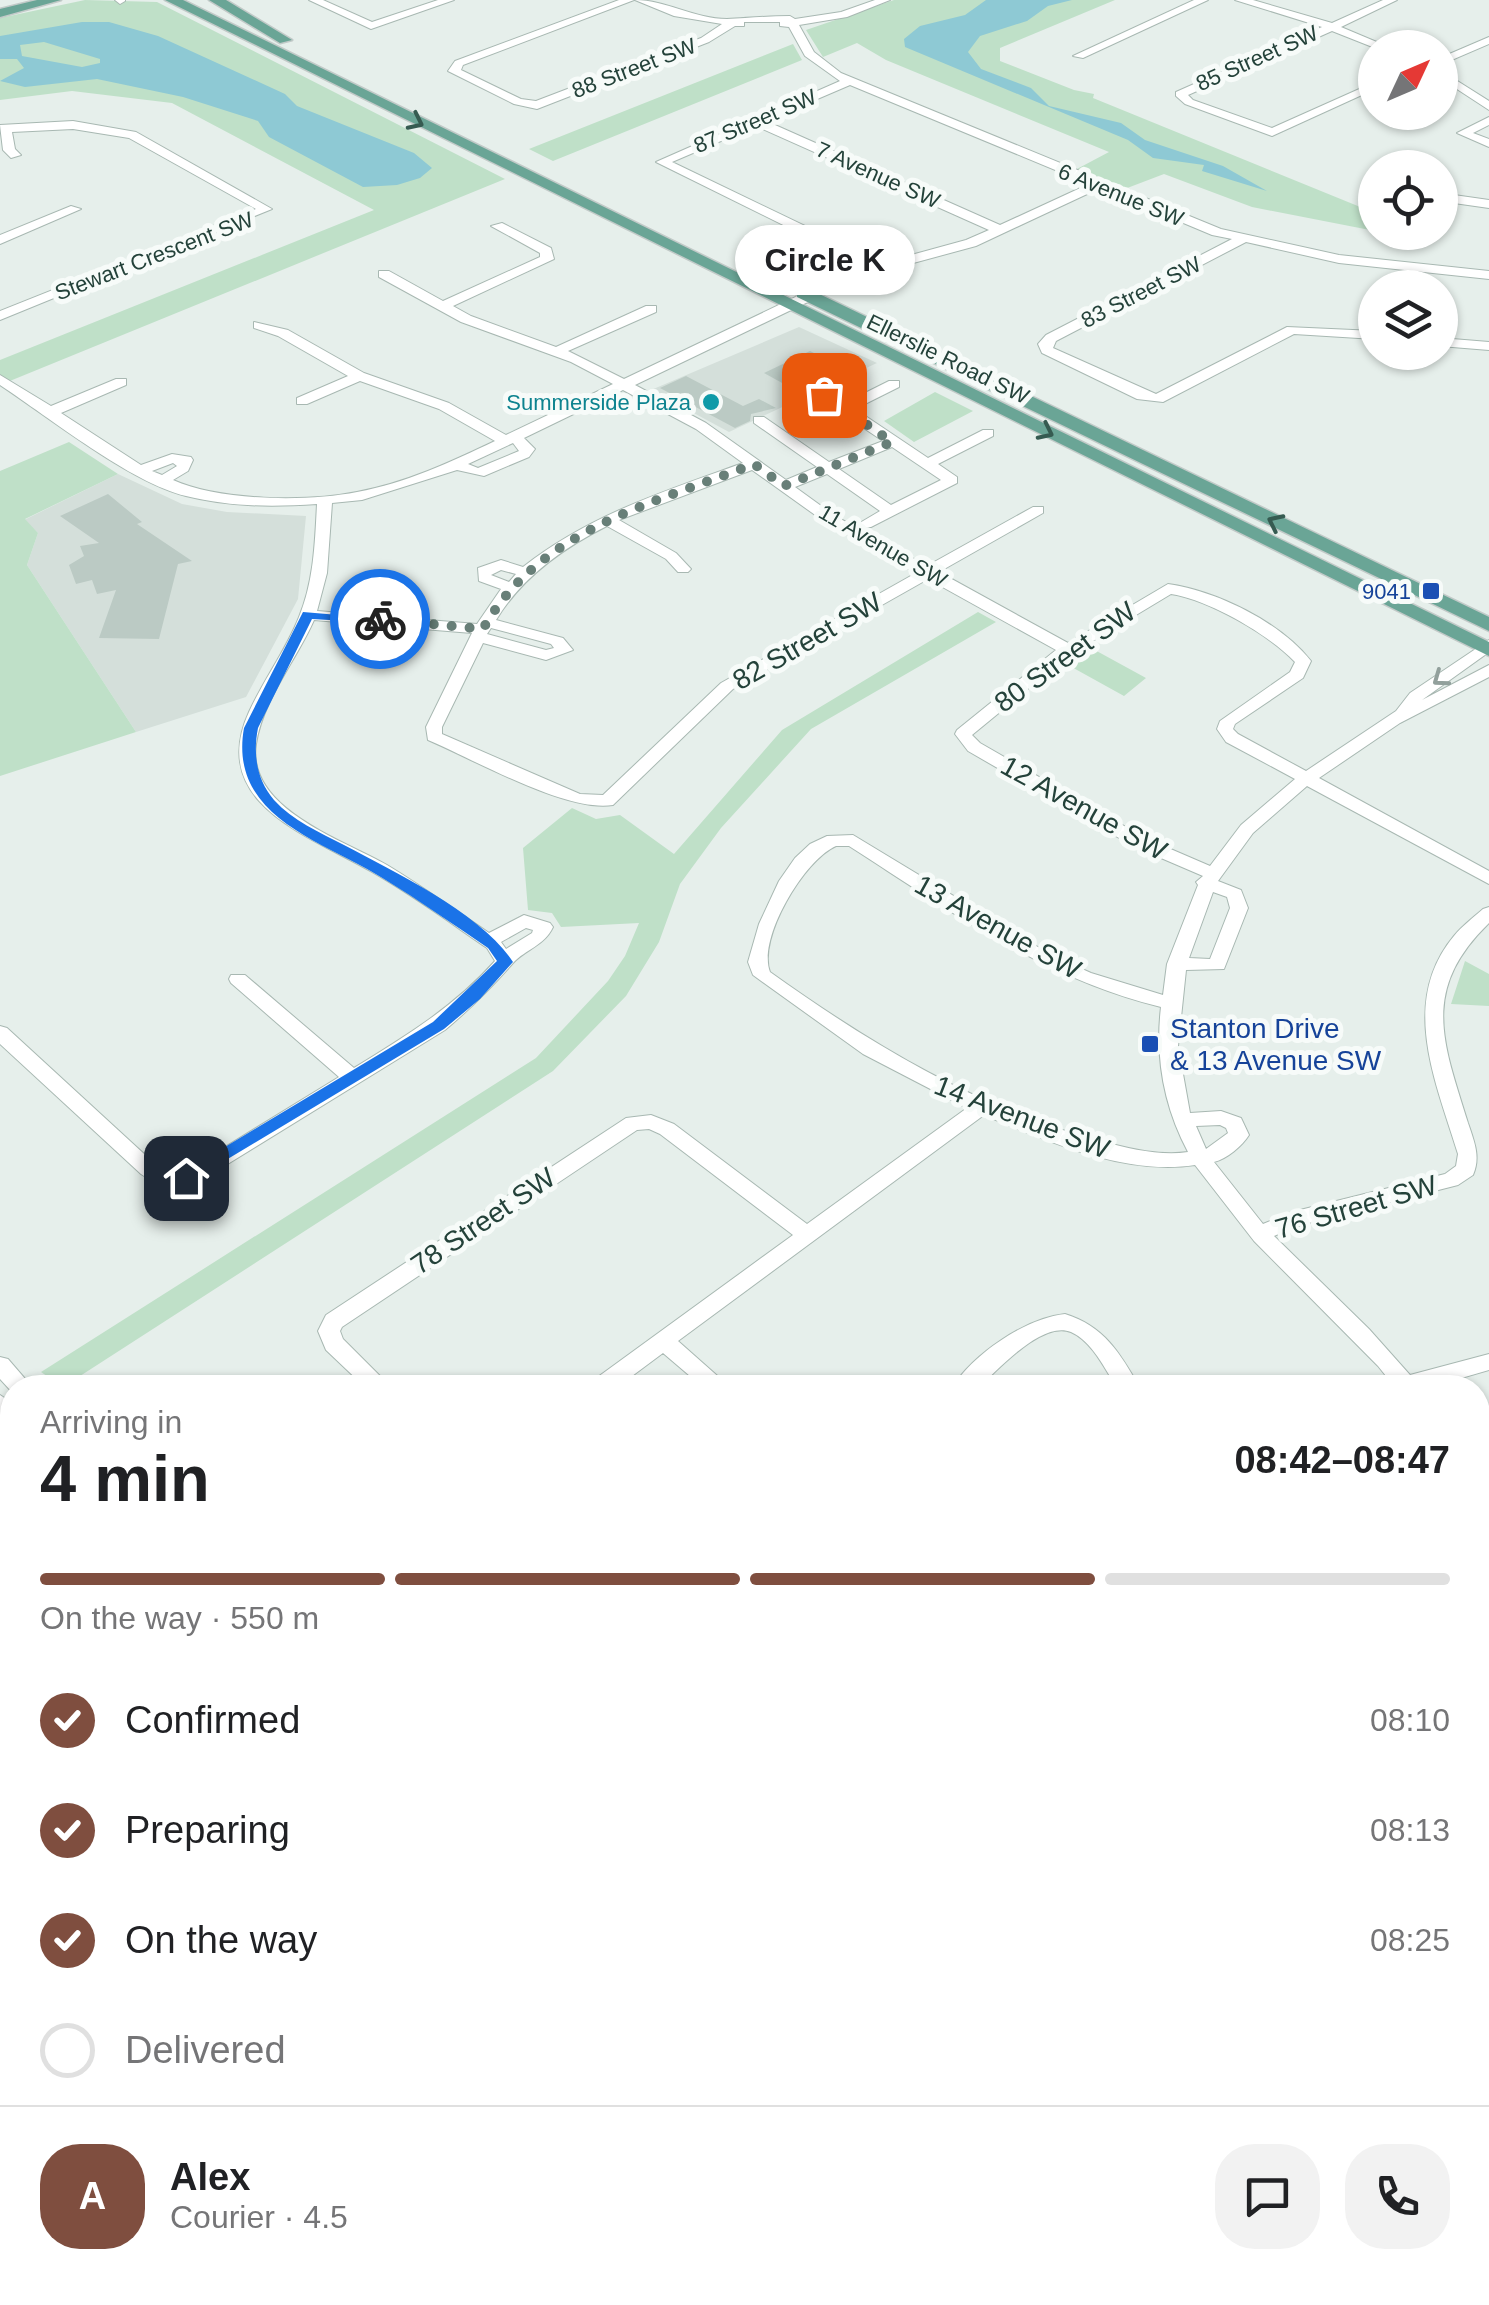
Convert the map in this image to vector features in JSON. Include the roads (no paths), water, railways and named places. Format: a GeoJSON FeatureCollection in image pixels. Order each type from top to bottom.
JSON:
{"type":"FeatureCollection","features":[{"type":"Feature","properties":{"kind":"main road"},"geometry":{"type":"LineString","coordinates":[[0,8],[14,0]]}},
{"type":"Feature","properties":{"kind":"main road"},"geometry":{"type":"LineString","coordinates":[[172,0],[646,234],[805,304]]}},
{"type":"Feature","properties":{"kind":"main road"},"geometry":{"type":"LineString","coordinates":[[194,0],[285,40]]}},
{"type":"Feature","properties":{"kind":"main road","name":"Ellerslie Road SW"},"geometry":{"type":"LineString","coordinates":[[206,0],[1263,540],[1319,558],[1488,646]]}},
{"type":"Feature","properties":{"kind":"main road"},"geometry":{"type":"LineString","coordinates":[[216,0],[285,40]]}},
{"type":"Feature","properties":{"kind":"main road"},"geometry":{"type":"LineString","coordinates":[[0,8],[49,1]]}},
{"type":"Feature","properties":{"kind":"main road","name":"Ellerslie Road SW"},"geometry":{"type":"LineString","coordinates":[[805,304],[978,378],[1489,625]]}},
{"type":"Feature","properties":{"kind":"street"},"geometry":{"type":"LineString","coordinates":[[314,0],[371,26],[449,0]]}},
{"type":"Feature","properties":{"kind":"street","name":"88 Street SW"},"geometry":{"type":"LineString","coordinates":[[629,0],[453,68],[518,102],[532,105],[704,40],[732,24]]}},
{"type":"Feature","properties":{"kind":"street"},"geometry":{"type":"LineString","coordinates":[[640,0],[678,14],[732,24],[792,24],[842,15],[885,0]]}},
{"type":"Feature","properties":{"kind":"street"},"geometry":{"type":"LineString","coordinates":[[1078,56],[1203,0]]}},
{"type":"Feature","properties":{"kind":"street"},"geometry":{"type":"LineString","coordinates":[[1240,0],[1358,37]]}},
{"type":"Feature","properties":{"kind":"street","name":"85 Street SW"},"geometry":{"type":"LineString","coordinates":[[1358,93],[1272,132],[1180,96],[1286,43],[1392,0]]}},
{"type":"Feature","properties":{"kind":"street"},"geometry":{"type":"LineString","coordinates":[[1226,4],[1331,26]]}},
{"type":"Feature","properties":{"kind":"street","name":"6 Avenue SW"},"geometry":{"type":"LineString","coordinates":[[792,24],[814,59],[849,81],[1096,185],[1242,239],[1339,259],[1489,274]]}},
{"type":"Feature","properties":{"kind":"street"},"geometry":{"type":"LineString","coordinates":[[1458,54],[1489,40]]}},
{"type":"Feature","properties":{"kind":"street","name":"87 Street SW"},"geometry":{"type":"LineString","coordinates":[[849,81],[662,162],[881,268]]}},
{"type":"Feature","properties":{"kind":"street"},"geometry":{"type":"LineString","coordinates":[[1458,85],[1489,106]]}},
{"type":"Feature","properties":{"kind":"street"},"geometry":{"type":"LineString","coordinates":[[1489,120],[1463,133],[1489,143]]}},
{"type":"Feature","properties":{"kind":"street","name":"7 Avenue SW"},"geometry":{"type":"LineString","coordinates":[[755,121],[1001,230]]}},
{"type":"Feature","properties":{"kind":"street","name":"Stewart Crescent SW"},"geometry":{"type":"LineString","coordinates":[[0,316],[266,210],[132,135],[73,125],[2,129],[8,150],[15,155]]}},
{"type":"Feature","properties":{"kind":"street"},"geometry":{"type":"LineString","coordinates":[[0,379],[160,482],[224,500],[325,502],[355,490],[396,488],[456,465],[881,268],[971,244],[1096,185]]}},
{"type":"Feature","properties":{"kind":"street"},"geometry":{"type":"LineString","coordinates":[[1458,200],[1489,204]]}},
{"type":"Feature","properties":{"kind":"street"},"geometry":{"type":"LineString","coordinates":[[0,240],[76,209]]}},
{"type":"Feature","properties":{"kind":"street"},"geometry":{"type":"LineString","coordinates":[[443,306],[542,264],[548,256],[497,226]]}},
{"type":"Feature","properties":{"kind":"street","name":"83 Street SW"},"geometry":{"type":"LineString","coordinates":[[1242,239],[1051,338],[1046,347],[1142,396],[1158,399],[1298,329],[1358,334]]}},
{"type":"Feature","properties":{"kind":"street","name":"11 Avenue SW"},"geometry":{"type":"LineString","coordinates":[[384,274],[443,306],[558,351],[626,385],[711,432],[830,518],[1067,649]]}},
{"type":"Feature","properties":{"kind":"street"},"geometry":{"type":"LineString","coordinates":[[558,351],[651,309]]}},
{"type":"Feature","properties":{"kind":"street"},"geometry":{"type":"LineString","coordinates":[[259,325],[283,333],[360,376],[444,406],[510,439],[527,452],[479,472],[456,465]]}},
{"type":"Feature","properties":{"kind":"street"},"geometry":{"type":"LineString","coordinates":[[1458,343],[1489,346]]}},
{"type":"Feature","properties":{"kind":"street"},"geometry":{"type":"LineString","coordinates":[[302,401],[360,376]]}},
{"type":"Feature","properties":{"kind":"street"},"geometry":{"type":"LineString","coordinates":[[50,412],[122,382]]}},
{"type":"Feature","properties":{"kind":"street"},"geometry":{"type":"LineString","coordinates":[[844,409],[894,384]]}},
{"type":"Feature","properties":{"kind":"street"},"geometry":{"type":"LineString","coordinates":[[824,395],[952,480],[866,524]]}},
{"type":"Feature","properties":{"kind":"street"},"geometry":{"type":"LineString","coordinates":[[759,420],[891,512]]}},
{"type":"Feature","properties":{"kind":"street"},"geometry":{"type":"LineString","coordinates":[[927,464],[988,433]]}},
{"type":"Feature","properties":{"kind":"street"},"geometry":{"type":"LineString","coordinates":[[784,486],[892,442]]}},
{"type":"Feature","properties":{"kind":"street"},"geometry":{"type":"LineString","coordinates":[[140,471],[172,458],[186,460],[184,468],[160,482]]}},
{"type":"Feature","properties":{"kind":"street"},"geometry":{"type":"LineString","coordinates":[[308,615],[483,629],[527,574],[608,520],[754,464]]}},
{"type":"Feature","properties":{"kind":"street"},"geometry":{"type":"LineString","coordinates":[[325,502],[319,573],[308,615],[248,736],[249,763],[258,788],[290,822],[370,863],[488,941],[506,958]]}},
{"type":"Feature","properties":{"kind":"street","name":"82 Street SW"},"geometry":{"type":"LineString","coordinates":[[483,629],[434,727],[434,736],[577,799],[601,803],[620,792],[727,686],[1038,510]]}},
{"type":"Feature","properties":{"kind":"street"},"geometry":{"type":"LineString","coordinates":[[608,520],[671,556],[683,569]]}},
{"type":"Feature","properties":{"kind":"street"},"geometry":{"type":"LineString","coordinates":[[512,588],[484,578],[484,571],[501,566],[527,574]]}},
{"type":"Feature","properties":{"kind":"street","name":"80 Street SW"},"geometry":{"type":"LineString","coordinates":[[963,734],[967,726],[1014,694],[1067,649],[1158,592],[1174,588],[1221,608],[1296,652],[1304,664],[1296,675],[1228,721],[1225,729],[1239,742],[1305,778]]}},
{"type":"Feature","properties":{"kind":"street"},"geometry":{"type":"LineString","coordinates":[[1402,716],[1416,696],[1488,646]]}},
{"type":"Feature","properties":{"kind":"street"},"geometry":{"type":"LineString","coordinates":[[1394,1375],[1348,1318],[1260,1234],[1201,1157],[1183,1120],[1168,1066],[1170,1004],[1190,915],[1208,878],[1250,823],[1305,778],[1402,716],[1428,707],[1489,670]]}},
{"type":"Feature","properties":{"kind":"street","name":"12 Avenue SW"},"geometry":{"type":"LineString","coordinates":[[963,734],[974,747],[1235,894],[1239,908],[1217,965],[1176,964]]}},
{"type":"Feature","properties":{"kind":"street"},"geometry":{"type":"LineString","coordinates":[[1305,778],[1489,878]]}},
{"type":"Feature","properties":{"kind":"street","name":"14 Avenue SW"},"geometry":{"type":"LineString","coordinates":[[832,839],[816,848],[782,890],[758,967],[886,1059],[982,1107],[1140,1159],[1167,1162],[1201,1157]]}},
{"type":"Feature","properties":{"kind":"street","name":"13 Avenue SW"},"geometry":{"type":"LineString","coordinates":[[832,839],[853,842],[1052,963],[1142,998],[1170,1004]]}},
{"type":"Feature","properties":{"kind":"street","name":"76 Street SW"},"geometry":{"type":"LineString","coordinates":[[1260,1234],[1292,1220],[1451,1180],[1466,1170],[1468,1154],[1434,1036],[1432,1000],[1445,958],[1489,913]]}},
{"type":"Feature","properties":{"kind":"street"},"geometry":{"type":"LineString","coordinates":[[0,1033],[148,1169],[173,1180],[198,1173],[453,1015],[506,958],[539,938],[544,926],[524,921],[488,941]]}},
{"type":"Feature","properties":{"kind":"street"},"geometry":{"type":"LineString","coordinates":[[238,979],[353,1078]]}},
{"type":"Feature","properties":{"kind":"street"},"geometry":{"type":"LineString","coordinates":[[617,1375],[982,1107]]}},
{"type":"Feature","properties":{"kind":"street"},"geometry":{"type":"LineString","coordinates":[[1183,1120],[1221,1118],[1238,1128],[1238,1138],[1227,1151],[1201,1157]]}},
{"type":"Feature","properties":{"kind":"street","name":"78 Street SW"},"geometry":{"type":"LineString","coordinates":[[367,1375],[339,1349],[329,1332],[339,1317],[618,1130],[645,1122],[667,1129],[807,1235]]}},
{"type":"Feature","properties":{"kind":"street"},"geometry":{"type":"LineString","coordinates":[[979,1375],[1038,1327],[1066,1322],[1089,1334],[1120,1375]]}},
{"type":"Feature","properties":{"kind":"street"},"geometry":{"type":"LineString","coordinates":[[663,1341],[704,1375]]}},
{"type":"Feature","properties":{"kind":"street"},"geometry":{"type":"LineString","coordinates":[[1442,1375],[1489,1362]]}},
{"type":"Feature","properties":{"kind":"water"},"geometry":{"type":"Polygon","coordinates":[[[986,0],[1072,0],[1048,6],[1027,21],[980,36],[968,52],[981,69],[1031,88],[1049,106],[1121,123],[1145,140],[1223,166],[1267,191],[1202,171],[1204,165],[1153,158],[1128,140],[905,47],[904,39],[920,26],[965,15],[986,0]]]}},
{"type":"Feature","properties":{"kind":"water"},"geometry":{"type":"Polygon","coordinates":[[[82,22],[109,22],[158,36],[285,94],[297,106],[414,153],[432,168],[420,178],[397,185],[363,187],[269,137],[258,121],[183,97],[97,79],[25,87],[0,81],[24,68],[17,59],[0,59],[0,36],[82,22]],[[44,42],[20,45],[22,56],[82,67],[100,63],[100,59],[44,42]]]}},
{"type":"Feature","properties":{"kind":"place","name":"Circle K"},"geometry":{"type":"Point","coordinates":[824,395]}},
{"type":"Feature","properties":{"kind":"place","name":"Summerside Plaza"},"geometry":{"type":"Point","coordinates":[711,402]}},
{"type":"Feature","properties":{"kind":"place","name":"9041"},"geometry":{"type":"Point","coordinates":[1431,591]}},
{"type":"Feature","properties":{"kind":"place","name":"Stanton Drive & 13 Avenue SW"},"geometry":{"type":"Point","coordinates":[1150,1044]}}]}
